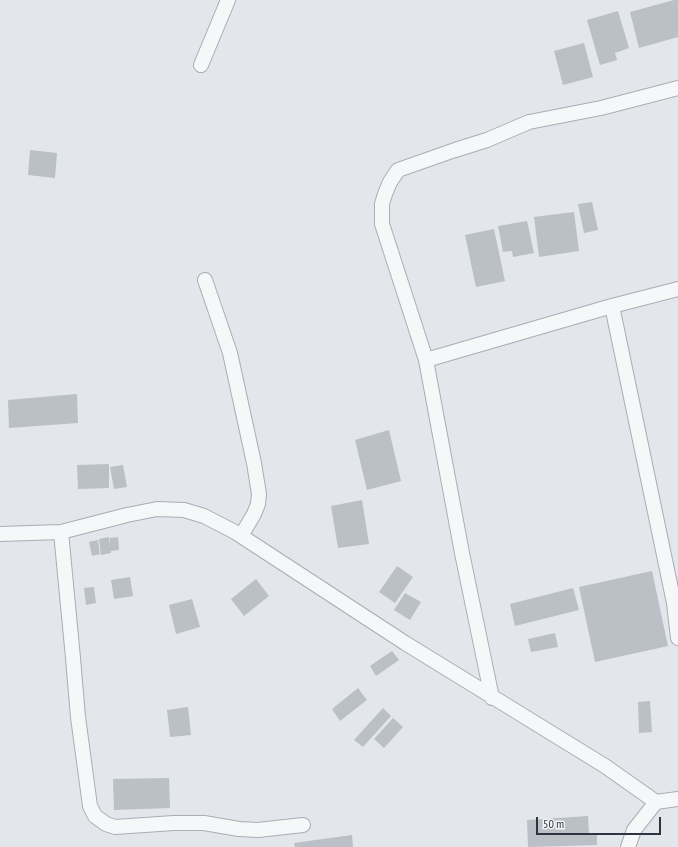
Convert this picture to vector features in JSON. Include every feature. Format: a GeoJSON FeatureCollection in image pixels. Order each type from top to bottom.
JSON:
{"type":"FeatureCollection","features":[{"type":"Feature","properties":{"kind":"street"},"geometry":{"type":"LineString","coordinates":[[201,65],[228,0]]}},
{"type":"Feature","properties":{"kind":"street"},"geometry":{"type":"LineString","coordinates":[[492,698],[462,553],[426,360],[382,224],[382,204],[385,194],[390,182],[398,170],[487,140],[529,122],[601,108],[678,88]]}},
{"type":"Feature","properties":{"kind":"street"},"geometry":{"type":"LineString","coordinates":[[205,280],[230,353],[254,463],[259,494],[258,504],[254,514],[241,536]]}},
{"type":"Feature","properties":{"kind":"street"},"geometry":{"type":"LineString","coordinates":[[426,360],[612,306],[678,289]]}},
{"type":"Feature","properties":{"kind":"street"},"geometry":{"type":"LineString","coordinates":[[612,306],[676,603],[678,638]]}},
{"type":"Feature","properties":{"kind":"street"},"geometry":{"type":"LineString","coordinates":[[0,534],[61,532],[126,515],[157,509],[184,510],[204,516],[241,536],[492,698],[605,766],[656,802],[678,799]]}},
{"type":"Feature","properties":{"kind":"street"},"geometry":{"type":"LineString","coordinates":[[61,532],[78,717],[90,806],[96,816],[106,824],[114,827],[174,823],[204,823],[239,829],[258,830],[303,825]]}},
{"type":"Feature","properties":{"kind":"street"},"geometry":{"type":"LineString","coordinates":[[628,847],[634,830],[656,802]]}},
{"type":"Feature","properties":{"kind":"building"},"geometry":{"type":"Polygon","coordinates":[[[678,0],[678,37],[639,48],[630,12],[678,0]]]}},
{"type":"Feature","properties":{"kind":"building"},"geometry":{"type":"Polygon","coordinates":[[[618,11],[629,48],[615,53],[617,60],[600,65],[587,20],[618,11]]]}},
{"type":"Feature","properties":{"kind":"building"},"geometry":{"type":"Polygon","coordinates":[[[584,43],[593,77],[563,85],[554,51],[584,43]]]}},
{"type":"Feature","properties":{"kind":"building"},"geometry":{"type":"Polygon","coordinates":[[[30,150],[57,153],[55,178],[28,175],[30,150]]]}},
{"type":"Feature","properties":{"kind":"building"},"geometry":{"type":"Polygon","coordinates":[[[592,202],[598,230],[584,233],[578,204],[592,202]]]}},
{"type":"Feature","properties":{"kind":"building"},"geometry":{"type":"Polygon","coordinates":[[[574,212],[579,251],[539,257],[534,217],[574,212]]]}},
{"type":"Feature","properties":{"kind":"building"},"geometry":{"type":"Polygon","coordinates":[[[527,221],[534,253],[513,257],[512,251],[503,252],[498,226],[527,221]]]}},
{"type":"Feature","properties":{"kind":"building"},"geometry":{"type":"Polygon","coordinates":[[[494,229],[505,281],[476,287],[465,235],[494,229]]]}},
{"type":"Feature","properties":{"kind":"building"},"geometry":{"type":"Polygon","coordinates":[[[77,394],[78,423],[9,428],[8,400],[77,394]]]}},
{"type":"Feature","properties":{"kind":"building"},"geometry":{"type":"Polygon","coordinates":[[[389,430],[401,481],[367,490],[355,440],[389,430]]]}},
{"type":"Feature","properties":{"kind":"building"},"geometry":{"type":"Polygon","coordinates":[[[109,464],[109,488],[78,489],[77,465],[109,464]]]}},
{"type":"Feature","properties":{"kind":"building"},"geometry":{"type":"Polygon","coordinates":[[[123,465],[127,487],[114,489],[110,467],[123,465]]]}},
{"type":"Feature","properties":{"kind":"building"},"geometry":{"type":"Polygon","coordinates":[[[362,500],[369,544],[338,548],[331,506],[362,500]]]}},
{"type":"Feature","properties":{"kind":"building"},"geometry":{"type":"Polygon","coordinates":[[[109,537],[110,545],[110,538],[118,537],[119,550],[101,555],[99,539],[109,537]]]}},
{"type":"Feature","properties":{"kind":"building"},"geometry":{"type":"Polygon","coordinates":[[[98,540],[100,554],[92,556],[89,542],[98,540]]]}},
{"type":"Feature","properties":{"kind":"building"},"geometry":{"type":"Polygon","coordinates":[[[397,566],[413,577],[395,603],[379,592],[397,566]]]}},
{"type":"Feature","properties":{"kind":"building"},"geometry":{"type":"Polygon","coordinates":[[[652,571],[668,646],[595,662],[579,587],[652,571]]]}},
{"type":"Feature","properties":{"kind":"building"},"geometry":{"type":"Polygon","coordinates":[[[130,577],[133,596],[114,599],[111,580],[130,577]]]}},
{"type":"Feature","properties":{"kind":"building"},"geometry":{"type":"Polygon","coordinates":[[[256,579],[269,596],[244,616],[231,599],[256,579]]]}},
{"type":"Feature","properties":{"kind":"building"},"geometry":{"type":"Polygon","coordinates":[[[94,587],[96,603],[86,605],[84,588],[94,587]]]}},
{"type":"Feature","properties":{"kind":"building"},"geometry":{"type":"Polygon","coordinates":[[[573,588],[579,610],[515,626],[510,604],[573,588]]]}},
{"type":"Feature","properties":{"kind":"building"},"geometry":{"type":"Polygon","coordinates":[[[405,593],[421,602],[410,620],[394,610],[405,593]]]}},
{"type":"Feature","properties":{"kind":"building"},"geometry":{"type":"Polygon","coordinates":[[[192,599],[200,627],[176,634],[169,605],[192,599]]]}},
{"type":"Feature","properties":{"kind":"building"},"geometry":{"type":"Polygon","coordinates":[[[555,633],[558,647],[531,652],[528,639],[555,633]]]}},
{"type":"Feature","properties":{"kind":"building"},"geometry":{"type":"Polygon","coordinates":[[[392,651],[399,660],[376,676],[370,666],[392,651]]]}},
{"type":"Feature","properties":{"kind":"building"},"geometry":{"type":"Polygon","coordinates":[[[358,688],[367,700],[340,721],[332,709],[358,688]]]}},
{"type":"Feature","properties":{"kind":"building"},"geometry":{"type":"Polygon","coordinates":[[[650,701],[652,732],[639,733],[638,702],[650,701]]]}},
{"type":"Feature","properties":{"kind":"building"},"geometry":{"type":"Polygon","coordinates":[[[188,707],[191,735],[170,737],[167,710],[188,707]]]}},
{"type":"Feature","properties":{"kind":"building"},"geometry":{"type":"Polygon","coordinates":[[[383,708],[391,716],[363,747],[354,740],[383,708]]]}},
{"type":"Feature","properties":{"kind":"building"},"geometry":{"type":"Polygon","coordinates":[[[393,718],[403,727],[384,748],[374,739],[393,718]]]}},
{"type":"Feature","properties":{"kind":"building"},"geometry":{"type":"Polygon","coordinates":[[[169,778],[170,808],[114,810],[113,779],[169,778]]]}},
{"type":"Feature","properties":{"kind":"building"},"geometry":{"type":"Polygon","coordinates":[[[588,816],[589,834],[597,833],[597,845],[528,847],[527,820],[588,816]]]}},
{"type":"Feature","properties":{"kind":"building"},"geometry":{"type":"Polygon","coordinates":[[[352,835],[353,847],[295,847],[294,843],[352,835]]]}}]}
